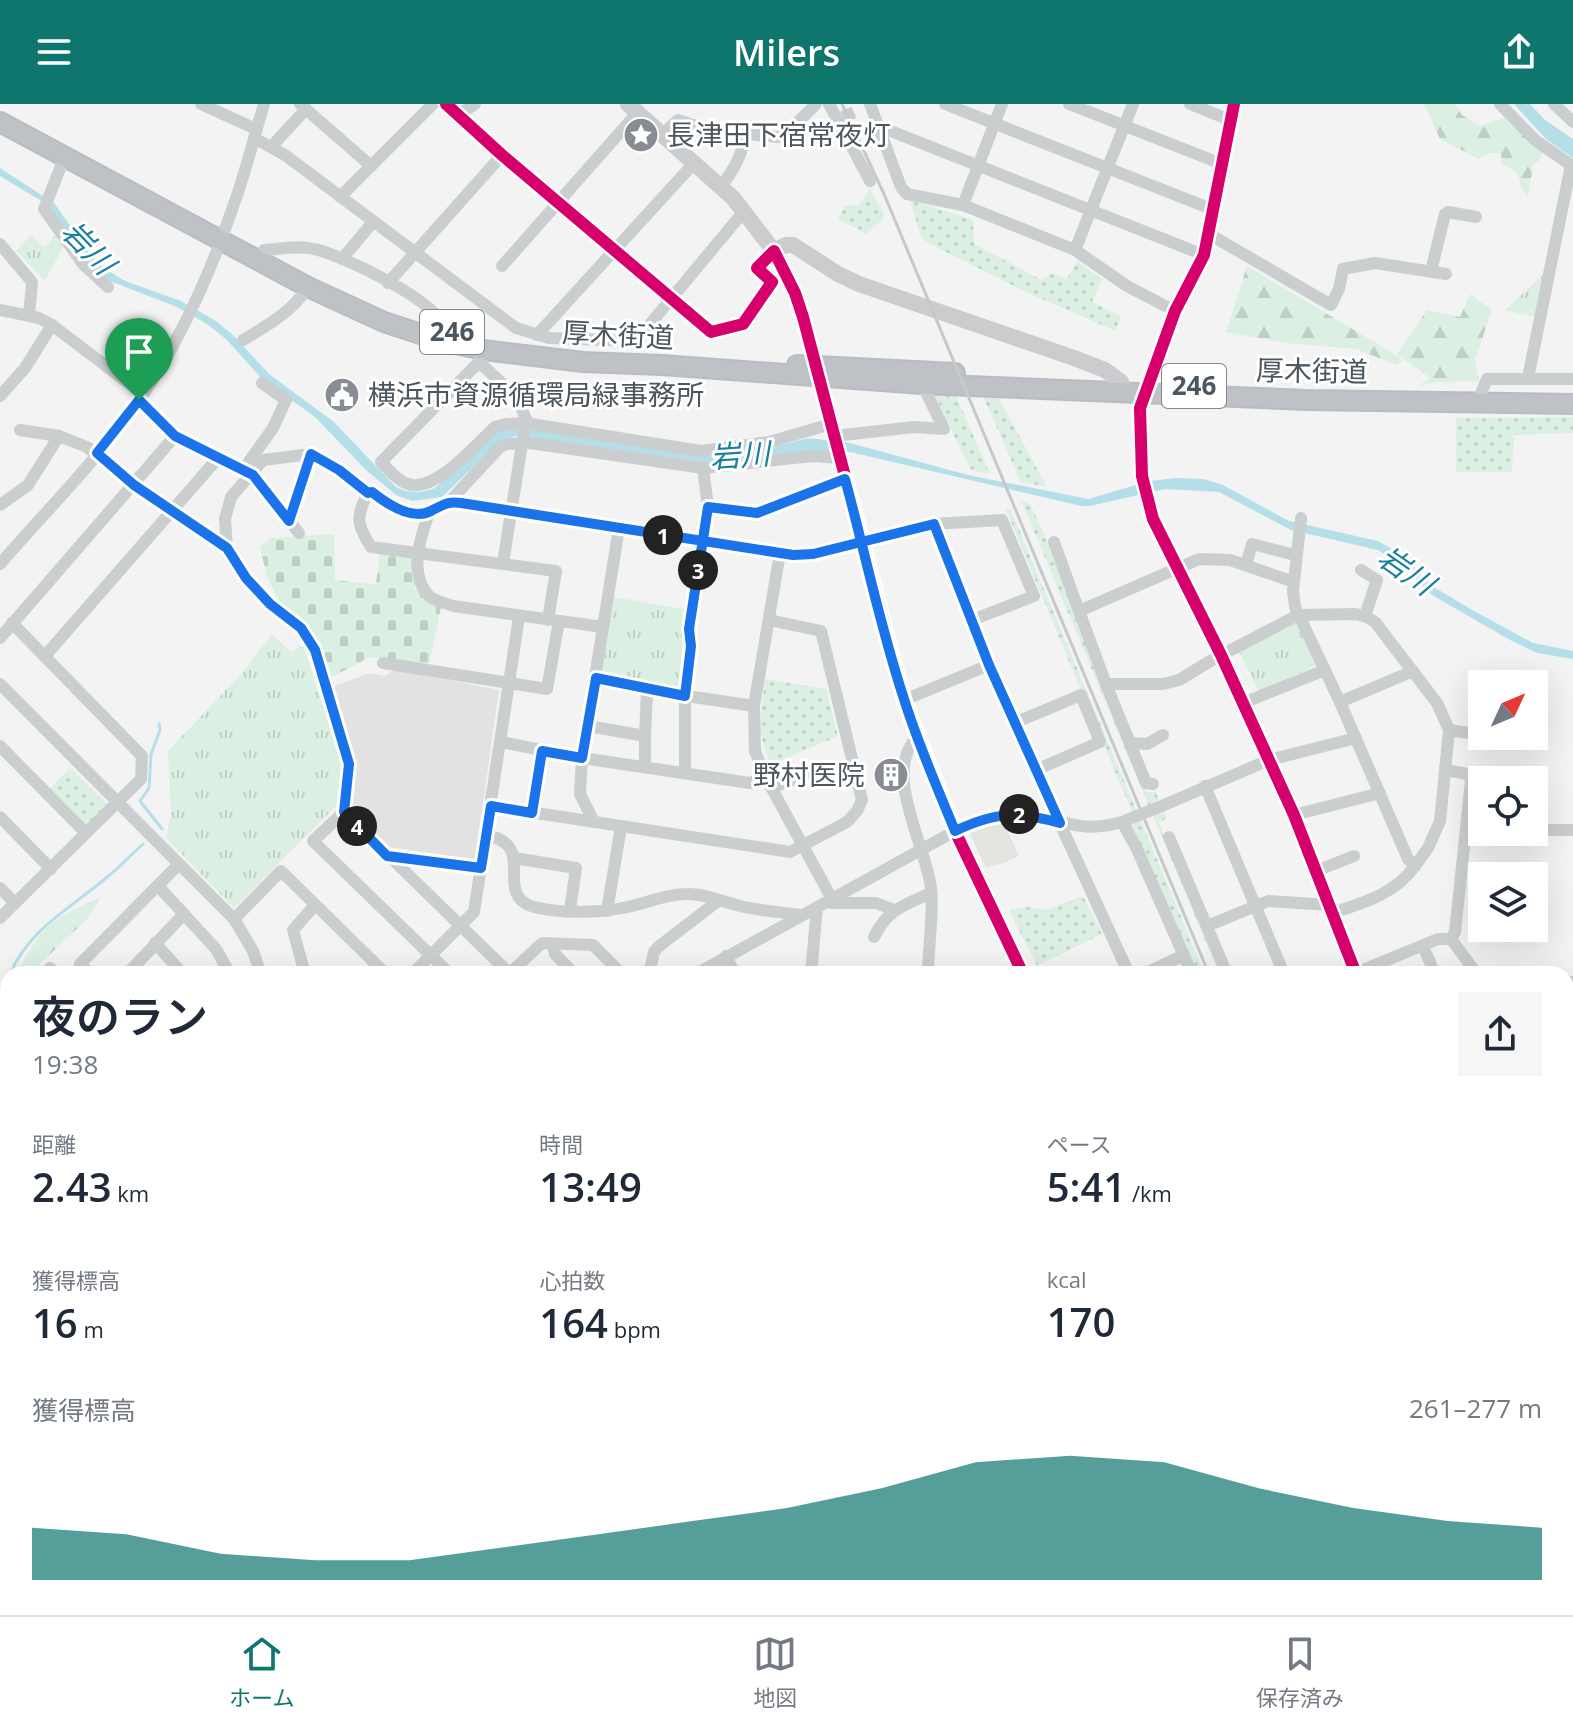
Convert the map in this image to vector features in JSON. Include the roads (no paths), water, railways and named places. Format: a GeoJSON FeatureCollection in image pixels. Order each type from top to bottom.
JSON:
{"type":"FeatureCollection","features":[{"type":"Feature","properties":{"kind":"highway","name":"厚木街道"},"geometry":{"type":"LineString","coordinates":[[0,111],[223,235],[308,287],[393,326],[481,356],[1121,382],[1147,389],[1306,400],[1573,404]]}},
{"type":"Feature","properties":{"kind":"highway","name":"厚木街道"},"geometry":{"type":"LineString","coordinates":[[0,122],[223,235],[264,250],[388,312],[445,330],[505,343],[922,384],[1573,394]]}},
{"type":"Feature","properties":{"kind":"main road"},"geometry":{"type":"LineString","coordinates":[[633,108],[745,210],[774,251],[793,245],[859,284],[1074,358],[1105,370],[1121,382]]}},
{"type":"Feature","properties":{"kind":"street"},"geometry":{"type":"LineString","coordinates":[[201,104],[255,133],[516,328],[537,335],[589,341],[636,341],[745,210]]}},
{"type":"Feature","properties":{"kind":"street"},"geometry":{"type":"LineString","coordinates":[[0,564],[97,453],[141,397],[187,316],[223,235],[264,104]]}},
{"type":"Feature","properties":{"kind":"street"},"geometry":{"type":"LineString","coordinates":[[340,197],[433,104]]}},
{"type":"Feature","properties":{"kind":"street"},"geometry":{"type":"LineString","coordinates":[[446,104],[711,332],[743,324],[772,282],[757,268],[774,251],[795,293],[904,700],[955,831],[1019,966]]}},
{"type":"Feature","properties":{"kind":"street"},"geometry":{"type":"LineString","coordinates":[[457,116],[475,104]]}},
{"type":"Feature","properties":{"kind":"street"},"geometry":{"type":"LineString","coordinates":[[721,186],[735,170],[746,134],[785,135],[816,104]]}},
{"type":"Feature","properties":{"kind":"street"},"geometry":{"type":"LineString","coordinates":[[829,104],[840,119],[870,181]]}},
{"type":"Feature","properties":{"kind":"street"},"geometry":{"type":"LineString","coordinates":[[945,104],[1214,210]]}},
{"type":"Feature","properties":{"kind":"street"},"geometry":{"type":"LineString","coordinates":[[963,205],[1002,104]]}},
{"type":"Feature","properties":{"kind":"street"},"geometry":{"type":"LineString","coordinates":[[1069,104],[1222,164]]}},
{"type":"Feature","properties":{"kind":"street"},"geometry":{"type":"LineString","coordinates":[[1075,250],[1133,104]]}},
{"type":"Feature","properties":{"kind":"street"},"geometry":{"type":"LineString","coordinates":[[1190,104],[1230,120]]}},
{"type":"Feature","properties":{"kind":"street"},"geometry":{"type":"LineString","coordinates":[[1234,104],[1204,255],[1175,311],[1140,408],[1142,478],[1146,500],[1176,568],[1221,655],[1294,815],[1352,966]]}},
{"type":"Feature","properties":{"kind":"street"},"geometry":{"type":"LineString","coordinates":[[1500,104],[1535,140],[1571,165],[1528,378]]}},
{"type":"Feature","properties":{"kind":"street"},"geometry":{"type":"LineString","coordinates":[[1554,104],[1573,122]]}},
{"type":"Feature","properties":{"kind":"street"},"geometry":{"type":"LineString","coordinates":[[856,111],[870,105],[901,187],[907,194],[963,205],[1075,250],[1127,286],[1175,311]]}},
{"type":"Feature","properties":{"kind":"street"},"geometry":{"type":"LineString","coordinates":[[272,146],[303,106],[371,166]]}},
{"type":"Feature","properties":{"kind":"street"},"geometry":{"type":"LineString","coordinates":[[502,266],[633,108]]}},
{"type":"Feature","properties":{"kind":"street"},"geometry":{"type":"LineString","coordinates":[[663,134],[678,120],[714,132]]}},
{"type":"Feature","properties":{"kind":"street"},"geometry":{"type":"LineString","coordinates":[[878,126],[1204,255]]}},
{"type":"Feature","properties":{"kind":"street"},"geometry":{"type":"LineString","coordinates":[[388,283],[502,155]]}},
{"type":"Feature","properties":{"kind":"street"},"geometry":{"type":"LineString","coordinates":[[65,156],[44,209],[83,264],[108,287]]}},
{"type":"Feature","properties":{"kind":"street"},"geometry":{"type":"LineString","coordinates":[[537,335],[695,162]]}},
{"type":"Feature","properties":{"kind":"street"},"geometry":{"type":"LineString","coordinates":[[1431,271],[1445,214],[1476,217]]}},
{"type":"Feature","properties":{"kind":"street"},"geometry":{"type":"LineString","coordinates":[[342,259],[373,222]]}},
{"type":"Feature","properties":{"kind":"street"},"geometry":{"type":"LineString","coordinates":[[1209,234],[1331,305],[1339,289],[1343,269],[1375,263],[1446,274]]}},
{"type":"Feature","properties":{"kind":"street"},"geometry":{"type":"LineString","coordinates":[[0,244],[32,282],[29,315]]}},
{"type":"Feature","properties":{"kind":"street"},"geometry":{"type":"LineString","coordinates":[[264,250],[313,248],[342,259],[428,306],[445,324],[445,330]]}},
{"type":"Feature","properties":{"kind":"street"},"geometry":{"type":"LineString","coordinates":[[243,340],[287,313],[308,287]]}},
{"type":"Feature","properties":{"kind":"street"},"geometry":{"type":"LineString","coordinates":[[0,310],[29,315],[52,325],[141,397],[175,436],[253,475],[299,533]]}},
{"type":"Feature","properties":{"kind":"street"},"geometry":{"type":"LineString","coordinates":[[0,396],[25,368],[52,325]]}},
{"type":"Feature","properties":{"kind":"street"},"geometry":{"type":"LineString","coordinates":[[503,563],[525,424],[524,412],[517,397],[481,356],[381,462],[399,480],[410,485],[432,482],[495,427],[506,424],[525,424],[701,451],[833,433],[914,427],[944,429],[922,384]]}},
{"type":"Feature","properties":{"kind":"street"},"geometry":{"type":"LineString","coordinates":[[1481,393],[1487,379],[1573,379]]}},
{"type":"Feature","properties":{"kind":"street"},"geometry":{"type":"LineString","coordinates":[[227,548],[225,519],[231,497],[273,428],[286,400],[262,383]]}},
{"type":"Feature","properties":{"kind":"street"},"geometry":{"type":"LineString","coordinates":[[20,430],[59,436],[97,453],[134,485],[227,548],[246,578],[270,604],[301,628],[315,650],[349,764],[344,812],[313,841],[442,966]]}},
{"type":"Feature","properties":{"kind":"street"},"geometry":{"type":"LineString","coordinates":[[0,505],[28,485],[59,436]]}},
{"type":"Feature","properties":{"kind":"street"},"geometry":{"type":"LineString","coordinates":[[0,638],[175,436]]}},
{"type":"Feature","properties":{"kind":"street"},"geometry":{"type":"LineString","coordinates":[[246,472],[263,460],[311,454],[391,507],[411,513],[429,513],[449,502],[500,447],[522,442],[703,468],[813,456],[840,458]]}},
{"type":"Feature","properties":{"kind":"street"},"geometry":{"type":"LineString","coordinates":[[289,521],[311,454]]}},
{"type":"Feature","properties":{"kind":"street"},"geometry":{"type":"LineString","coordinates":[[45,656],[218,458]]}},
{"type":"Feature","properties":{"kind":"street"},"geometry":{"type":"LineString","coordinates":[[685,772],[685,696],[691,646],[689,629],[708,507],[703,468]]}},
{"type":"Feature","properties":{"kind":"street"},"geometry":{"type":"LineString","coordinates":[[708,507],[757,513],[845,479]]}},
{"type":"Feature","properties":{"kind":"street"},"geometry":{"type":"LineString","coordinates":[[368,493],[358,516],[371,547],[556,571],[547,689],[383,663]]}},
{"type":"Feature","properties":{"kind":"street"},"geometry":{"type":"LineString","coordinates":[[449,502],[780,553],[813,554],[934,524],[1002,520],[1034,596],[972,620]]}},
{"type":"Feature","properties":{"kind":"street"},"geometry":{"type":"LineString","coordinates":[[429,513],[417,563],[420,583],[431,598],[453,606],[603,627]]}},
{"type":"Feature","properties":{"kind":"street"},"geometry":{"type":"LineString","coordinates":[[1301,519],[1293,591],[1298,615],[1340,702],[1408,859],[1415,866]]}},
{"type":"Feature","properties":{"kind":"street"},"geometry":{"type":"LineString","coordinates":[[934,524],[1014,723],[1125,966]]}},
{"type":"Feature","properties":{"kind":"street"},"geometry":{"type":"LineString","coordinates":[[594,822],[580,794],[582,758],[619,528]]}},
{"type":"Feature","properties":{"kind":"street"},"geometry":{"type":"LineString","coordinates":[[1054,542],[1146,783],[1153,784]]}},
{"type":"Feature","properties":{"kind":"street"},"geometry":{"type":"LineString","coordinates":[[1246,565],[1252,544],[1295,555]]}},
{"type":"Feature","properties":{"kind":"street"},"geometry":{"type":"LineString","coordinates":[[780,553],[754,706],[755,751],[765,776],[804,846],[825,903],[813,966]]}},
{"type":"Feature","properties":{"kind":"street"},"geometry":{"type":"LineString","coordinates":[[1079,611],[1199,559],[1217,558],[1246,565],[1294,582]]}},
{"type":"Feature","properties":{"kind":"street"},"geometry":{"type":"LineString","coordinates":[[1361,570],[1377,580],[1365,616]]}},
{"type":"Feature","properties":{"kind":"street"},"geometry":{"type":"LineString","coordinates":[[1106,684],[1163,684],[1179,680],[1298,615],[1365,616],[1375,622],[1437,703],[1449,730],[1437,832],[1402,883],[1389,891],[1330,909],[1281,900],[1255,905],[1207,926]]}},
{"type":"Feature","properties":{"kind":"street"},"geometry":{"type":"LineString","coordinates":[[420,966],[474,912],[519,617]]}},
{"type":"Feature","properties":{"kind":"street"},"geometry":{"type":"LineString","coordinates":[[491,806],[790,852],[847,822],[862,800],[821,631],[769,620]]}},
{"type":"Feature","properties":{"kind":"street"},"geometry":{"type":"LineString","coordinates":[[0,918],[141,779],[142,756],[12,623]]}},
{"type":"Feature","properties":{"kind":"street"},"geometry":{"type":"LineString","coordinates":[[904,700],[989,665]]}},
{"type":"Feature","properties":{"kind":"street"},"geometry":{"type":"LineString","coordinates":[[1243,703],[1325,670]]}},
{"type":"Feature","properties":{"kind":"street"},"geometry":{"type":"LineString","coordinates":[[1340,702],[1413,671]]}},
{"type":"Feature","properties":{"kind":"street"},"geometry":{"type":"LineString","coordinates":[[596,678],[647,690],[754,706]]}},
{"type":"Feature","properties":{"kind":"street"},"geometry":{"type":"LineString","coordinates":[[0,684],[234,919],[258,966]]}},
{"type":"Feature","properties":{"kind":"street"},"geometry":{"type":"LineString","coordinates":[[645,765],[647,690]]}},
{"type":"Feature","properties":{"kind":"street"},"geometry":{"type":"LineString","coordinates":[[1014,723],[1081,695],[1100,742],[1036,770]]}},
{"type":"Feature","properties":{"kind":"street"},"geometry":{"type":"LineString","coordinates":[[588,726],[645,736]]}},
{"type":"Feature","properties":{"kind":"street"},"geometry":{"type":"LineString","coordinates":[[1449,730],[1468,733]]}},
{"type":"Feature","properties":{"kind":"street"},"geometry":{"type":"LineString","coordinates":[[1130,743],[1147,744],[1163,735]]}},
{"type":"Feature","properties":{"kind":"street"},"geometry":{"type":"LineString","coordinates":[[918,736],[904,755],[903,768],[909,806],[931,893],[928,966]]}},
{"type":"Feature","properties":{"kind":"street"},"geometry":{"type":"LineString","coordinates":[[709,966],[974,822],[1004,815],[1033,815],[1090,828],[1122,822],[1269,760],[1356,738]]}},
{"type":"Feature","properties":{"kind":"street"},"geometry":{"type":"LineString","coordinates":[[501,742],[582,758],[750,783],[765,776]]}},
{"type":"Feature","properties":{"kind":"street"},"geometry":{"type":"LineString","coordinates":[[0,746],[86,833]]}},
{"type":"Feature","properties":{"kind":"street"},"geometry":{"type":"LineString","coordinates":[[532,813],[542,751]]}},
{"type":"Feature","properties":{"kind":"street"},"geometry":{"type":"LineString","coordinates":[[1445,770],[1468,774],[1471,781],[1455,932],[1451,939]]}},
{"type":"Feature","properties":{"kind":"street"},"geometry":{"type":"LineString","coordinates":[[772,788],[804,775]]}},
{"type":"Feature","properties":{"kind":"street"},"geometry":{"type":"LineString","coordinates":[[1205,786],[1281,966]]}},
{"type":"Feature","properties":{"kind":"street"},"geometry":{"type":"LineString","coordinates":[[1294,815],[1380,793]]}},
{"type":"Feature","properties":{"kind":"street"},"geometry":{"type":"LineString","coordinates":[[344,812],[502,966]]}},
{"type":"Feature","properties":{"kind":"street"},"geometry":{"type":"LineString","coordinates":[[0,817],[51,869]]}},
{"type":"Feature","properties":{"kind":"street"},"geometry":{"type":"LineString","coordinates":[[1122,822],[1189,966]]}},
{"type":"Feature","properties":{"kind":"street"},"geometry":{"type":"LineString","coordinates":[[607,911],[621,827]]}},
{"type":"Feature","properties":{"kind":"street"},"geometry":{"type":"LineString","coordinates":[[1548,830],[1573,830]]}},
{"type":"Feature","properties":{"kind":"street"},"geometry":{"type":"LineString","coordinates":[[486,835],[500,837],[510,844],[517,896],[531,906],[607,911],[682,894],[696,894],[760,910],[801,915]]}},
{"type":"Feature","properties":{"kind":"street"},"geometry":{"type":"LineString","coordinates":[[1169,837],[1224,966]]}},
{"type":"Feature","properties":{"kind":"street"},"geometry":{"type":"LineString","coordinates":[[387,856],[481,868]]}},
{"type":"Feature","properties":{"kind":"street"},"geometry":{"type":"LineString","coordinates":[[1316,871],[1354,856]]}},
{"type":"Feature","properties":{"kind":"street"},"geometry":{"type":"LineString","coordinates":[[514,858],[576,868],[570,910]]}},
{"type":"Feature","properties":{"kind":"street"},"geometry":{"type":"LineString","coordinates":[[82,966],[80,964],[179,864]]}},
{"type":"Feature","properties":{"kind":"street"},"geometry":{"type":"LineString","coordinates":[[234,919],[281,871],[378,966]]}},
{"type":"Feature","properties":{"kind":"street"},"geometry":{"type":"LineString","coordinates":[[159,887],[216,949],[226,966]]}},
{"type":"Feature","properties":{"kind":"street"},"geometry":{"type":"LineString","coordinates":[[0,888],[15,903]]}},
{"type":"Feature","properties":{"kind":"street"},"geometry":{"type":"LineString","coordinates":[[874,937],[882,921],[894,910],[931,893]]}},
{"type":"Feature","properties":{"kind":"street"},"geometry":{"type":"LineString","coordinates":[[651,966],[658,947],[718,901]]}},
{"type":"Feature","properties":{"kind":"street"},"geometry":{"type":"LineString","coordinates":[[825,903],[876,903],[894,910]]}},
{"type":"Feature","properties":{"kind":"street"},"geometry":{"type":"LineString","coordinates":[[303,966],[293,930],[315,905]]}},
{"type":"Feature","properties":{"kind":"street"},"geometry":{"type":"LineString","coordinates":[[134,966],[184,914]]}},
{"type":"Feature","properties":{"kind":"street"},"geometry":{"type":"LineString","coordinates":[[1374,966],[1438,939],[1451,939]]}},
{"type":"Feature","properties":{"kind":"street"},"geometry":{"type":"LineString","coordinates":[[1451,939],[1471,966]]}},
{"type":"Feature","properties":{"kind":"street"},"geometry":{"type":"LineString","coordinates":[[155,943],[176,966]]}},
{"type":"Feature","properties":{"kind":"street"},"geometry":{"type":"LineString","coordinates":[[518,966],[542,943],[593,945],[614,966]]}},
{"type":"Feature","properties":{"kind":"street"},"geometry":{"type":"LineString","coordinates":[[552,944],[555,954],[566,966]]}},
{"type":"Feature","properties":{"kind":"street"},"geometry":{"type":"LineString","coordinates":[[1423,946],[1432,966]]}},
{"type":"Feature","properties":{"kind":"street"},"geometry":{"type":"LineString","coordinates":[[1161,966],[1184,955]]}},
{"type":"Feature","properties":{"kind":"street"},"geometry":{"type":"LineString","coordinates":[[726,956],[731,966]]}},
{"type":"Feature","properties":{"kind":"water"},"geometry":{"type":"Polygon","coordinates":[[[1514,104],[1530,104],[1545,120],[1573,139],[1573,158],[1546,139],[1514,104]]]}},
{"type":"Feature","properties":{"kind":"water","name":"岩川"},"geometry":{"type":"Polygon","coordinates":[[[0,168],[54,203],[105,269],[125,281],[181,301],[216,321],[269,374],[334,422],[396,487],[406,491],[420,492],[435,488],[494,432],[516,427],[660,450],[779,445],[809,439],[846,442],[968,475],[1088,499],[1150,481],[1204,479],[1223,485],[1289,521],[1378,541],[1401,554],[1432,586],[1533,643],[1573,651],[1573,659],[1537,653],[1510,640],[1432,595],[1401,565],[1378,550],[1291,530],[1219,492],[1165,489],[1081,506],[850,452],[810,451],[704,462],[517,436],[501,440],[442,497],[412,501],[396,495],[366,470],[315,417],[262,379],[226,339],[207,324],[177,307],[110,281],[84,257],[43,202],[0,176],[0,168]]]}},
{"type":"Feature","properties":{"kind":"waterway"},"geometry":{"type":"LineString","coordinates":[[159,724],[160,730],[151,754],[149,788],[140,801],[162,829]]}},
{"type":"Feature","properties":{"kind":"waterway"},"geometry":{"type":"LineString","coordinates":[[14,966],[39,932],[143,844]]}},
{"type":"Feature","properties":{"kind":"tunnel"},"geometry":{"type":"LineString","coordinates":[[843,117],[856,111]]}},
{"type":"Feature","properties":{"kind":"railway"},"geometry":{"type":"LineString","coordinates":[[842,104],[884,194],[1206,966]]}},
{"type":"Feature","properties":{"kind":"place","name":"長津田下宿常夜灯"},"geometry":{"type":"Point","coordinates":[641,135]}},
{"type":"Feature","properties":{"kind":"place","name":"横浜市資源循環局緑事務所"},"geometry":{"type":"Point","coordinates":[342,395]}},
{"type":"Feature","properties":{"kind":"place","name":"野村医院"},"geometry":{"type":"Point","coordinates":[891,775]}}]}
